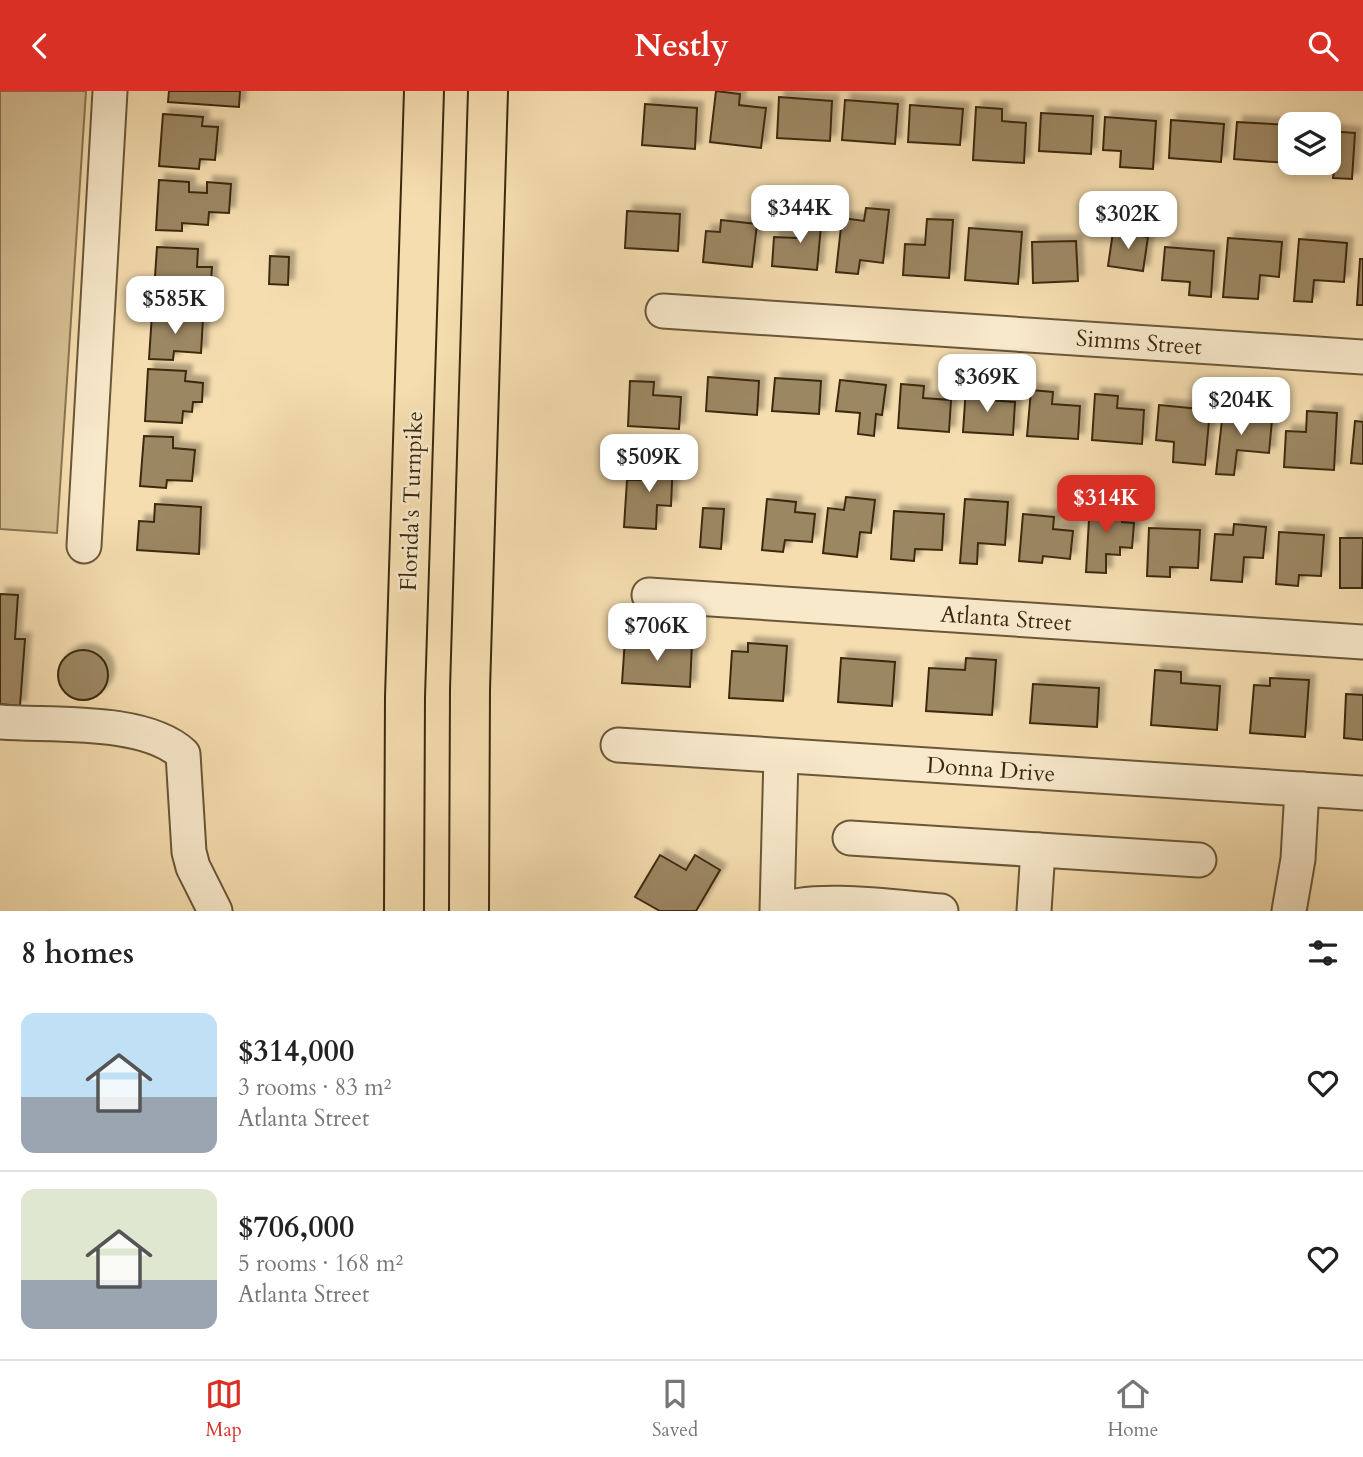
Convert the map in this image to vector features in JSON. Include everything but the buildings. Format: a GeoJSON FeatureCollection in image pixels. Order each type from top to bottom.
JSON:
{"type":"FeatureCollection","features":[{"type":"Feature","properties":{"kind":"highway","name":"Florida's Turnpike"},"geometry":{"type":"LineString","coordinates":[[404,911],[405,697],[424,91]]}},
{"type":"Feature","properties":{"kind":"highway"},"geometry":{"type":"LineString","coordinates":[[469,911],[470,689],[488,91]]}},
{"type":"Feature","properties":{"kind":"street"},"geometry":{"type":"LineString","coordinates":[[84,546],[110,91]]}},
{"type":"Feature","properties":{"kind":"street","name":"Simms Street"},"geometry":{"type":"LineString","coordinates":[[663,311],[1363,357]]}},
{"type":"Feature","properties":{"kind":"street","name":"Atlanta Street"},"geometry":{"type":"LineString","coordinates":[[649,595],[1363,642]]}},
{"type":"Feature","properties":{"kind":"street"},"geometry":{"type":"LineString","coordinates":[[0,722],[135,730],[169,741],[183,754],[189,852],[193,867],[215,911]]}},
{"type":"Feature","properties":{"kind":"street","name":"Donna Drive"},"geometry":{"type":"LineString","coordinates":[[618,745],[1363,793]]}},
{"type":"Feature","properties":{"kind":"street"},"geometry":{"type":"LineString","coordinates":[[781,756],[778,911],[790,905],[837,904],[941,911]]}},
{"type":"Feature","properties":{"kind":"street"},"geometry":{"type":"LineString","coordinates":[[1289,911],[1298,859],[1302,789]]}},
{"type":"Feature","properties":{"kind":"street"},"geometry":{"type":"LineString","coordinates":[[850,838],[1199,860]]}},
{"type":"Feature","properties":{"kind":"street"},"geometry":{"type":"LineString","coordinates":[[1034,911],[1038,850]]}},
{"type":"Feature","properties":{"kind":"shaded area"},"geometry":{"type":"Polygon","coordinates":[[[0,91],[86,91],[57,533],[0,529],[0,91]]]}}]}
